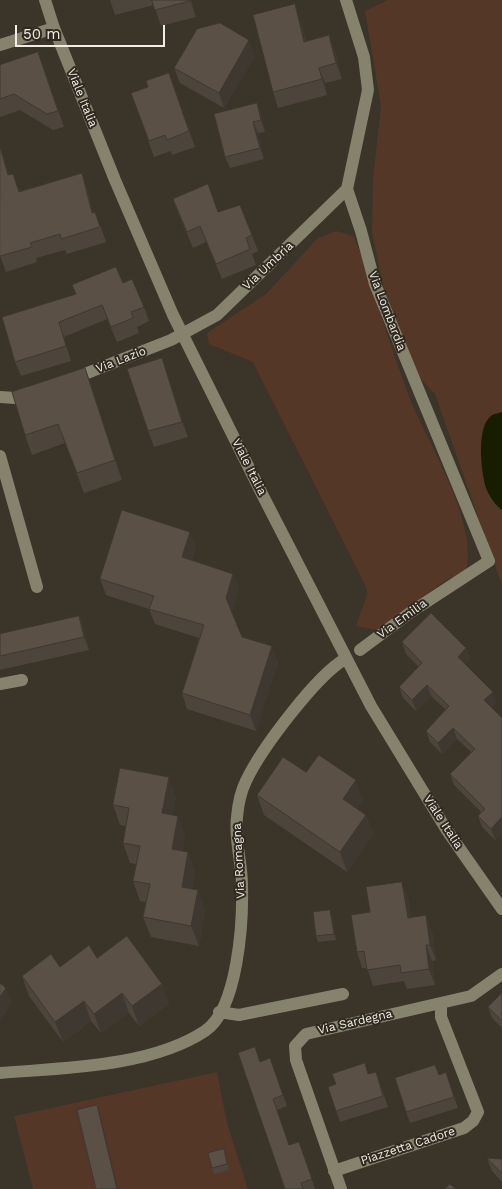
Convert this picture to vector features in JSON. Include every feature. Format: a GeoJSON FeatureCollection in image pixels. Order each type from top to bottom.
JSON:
{"type":"FeatureCollection","features":[{"type":"Feature","properties":{"kind":"street","name":"Viale Italia"},"geometry":{"type":"LineString","coordinates":[[45,0],[54,28],[115,180],[181,332],[345,658],[390,739],[441,821],[502,908]]}},
{"type":"Feature","properties":{"kind":"street"},"geometry":{"type":"LineString","coordinates":[[346,0],[364,57],[368,90],[347,189]]}},
{"type":"Feature","properties":{"kind":"street"},"geometry":{"type":"LineString","coordinates":[[0,45],[54,28]]}},
{"type":"Feature","properties":{"kind":"street","name":"Via Umbria"},"geometry":{"type":"LineString","coordinates":[[181,332],[217,315],[347,189]]}},
{"type":"Feature","properties":{"kind":"street","name":"Via Lombardia"},"geometry":{"type":"LineString","coordinates":[[347,189],[361,231],[375,284],[489,561],[445,590]]}},
{"type":"Feature","properties":{"kind":"street","name":"Via Lazio"},"geometry":{"type":"LineString","coordinates":[[56,384],[131,358],[171,340],[181,332]]}},
{"type":"Feature","properties":{"kind":"street"},"geometry":{"type":"LineString","coordinates":[[0,397],[15,398],[39,390]]}},
{"type":"Feature","properties":{"kind":"street"},"geometry":{"type":"LineString","coordinates":[[0,456],[37,587]]}},
{"type":"Feature","properties":{"kind":"street","name":"Via Emilia"},"geometry":{"type":"LineString","coordinates":[[360,650],[445,590]]}},
{"type":"Feature","properties":{"kind":"street","name":"Via Romagna"},"geometry":{"type":"LineString","coordinates":[[0,1073],[94,1065],[164,1051],[206,1030],[226,1003],[241,934],[242,883],[236,818],[246,781],[273,738],[324,674],[345,658]]}},
{"type":"Feature","properties":{"kind":"street"},"geometry":{"type":"LineString","coordinates":[[0,684],[22,680]]}},
{"type":"Feature","properties":{"kind":"street","name":"Via Sardegna"},"geometry":{"type":"LineString","coordinates":[[341,1189],[296,1060],[295,1046],[306,1034],[471,996],[502,974]]}},
{"type":"Feature","properties":{"kind":"street"},"geometry":{"type":"LineString","coordinates":[[220,1012],[240,1015],[343,994]]}},
{"type":"Feature","properties":{"kind":"street","name":"Piazzetta Cadore"},"geometry":{"type":"LineString","coordinates":[[334,1171],[464,1128],[474,1121],[478,1112],[441,1017],[441,1002]]}},
{"type":"Feature","properties":{"kind":"shaded area"},"geometry":{"type":"Polygon","coordinates":[[[388,0],[502,0],[502,585],[435,394],[418,376],[383,286],[372,232],[373,179],[381,106],[365,11],[388,0]]]}},
{"type":"Feature","properties":{"kind":"shaded area"},"geometry":{"type":"Polygon","coordinates":[[[336,231],[353,236],[362,256],[408,394],[449,482],[458,506],[465,530],[468,552],[466,573],[448,579],[377,630],[356,626],[367,595],[367,589],[253,362],[209,344],[207,333],[266,294],[318,238],[336,231]]]}},
{"type":"Feature","properties":{"kind":"shaded area"},"geometry":{"type":"Polygon","coordinates":[[[502,412],[502,510],[493,501],[486,488],[481,450],[483,430],[486,422],[492,415],[502,412]]]}},
{"type":"Feature","properties":{"kind":"shaded area"},"geometry":{"type":"Polygon","coordinates":[[[217,1072],[227,1123],[248,1189],[33,1189],[14,1116],[217,1072]]]}},
{"type":"Feature","properties":{"kind":"building"},"geometry":{"type":"Polygon","coordinates":[[[152,0],[190,0],[190,1],[155,10],[152,0]]]}},
{"type":"Feature","properties":{"kind":"building"},"geometry":{"type":"Polygon","coordinates":[[[295,4],[304,42],[329,35],[336,63],[319,68],[322,79],[273,92],[253,15],[295,4]]]}},
{"type":"Feature","properties":{"kind":"building"},"geometry":{"type":"Polygon","coordinates":[[[220,23],[249,40],[219,93],[174,68],[197,29],[220,23]]]}},
{"type":"Feature","properties":{"kind":"building"},"geometry":{"type":"Polygon","coordinates":[[[38,52],[58,111],[47,114],[14,94],[0,99],[0,65],[38,52]]]}},
{"type":"Feature","properties":{"kind":"building"},"geometry":{"type":"Polygon","coordinates":[[[169,73],[189,131],[167,140],[165,135],[149,141],[131,93],[148,87],[146,81],[169,73]]]}},
{"type":"Feature","properties":{"kind":"building"},"geometry":{"type":"Polygon","coordinates":[[[257,103],[261,120],[253,122],[260,148],[225,157],[214,114],[257,103]]]}},
{"type":"Feature","properties":{"kind":"building"},"geometry":{"type":"Polygon","coordinates":[[[0,147],[8,175],[13,174],[19,192],[82,173],[92,213],[95,212],[100,227],[61,239],[60,234],[30,243],[32,247],[0,256],[0,147]]]}},
{"type":"Feature","properties":{"kind":"building"},"geometry":{"type":"Polygon","coordinates":[[[208,184],[218,212],[240,205],[252,235],[246,238],[250,249],[216,264],[200,226],[187,232],[173,199],[208,184]]]}},
{"type":"Feature","properties":{"kind":"building"},"geometry":{"type":"Polygon","coordinates":[[[116,267],[123,283],[132,279],[144,307],[131,312],[133,318],[111,327],[102,305],[59,322],[66,346],[15,362],[2,317],[76,294],[72,285],[116,267]]]}},
{"type":"Feature","properties":{"kind":"building"},"geometry":{"type":"Polygon","coordinates":[[[162,358],[182,422],[148,431],[127,369],[162,358]]]}},
{"type":"Feature","properties":{"kind":"building"},"geometry":{"type":"Polygon","coordinates":[[[85,368],[115,460],[77,473],[58,424],[25,435],[12,392],[85,368]]]}},
{"type":"Feature","properties":{"kind":"building"},"geometry":{"type":"Polygon","coordinates":[[[122,510],[190,532],[182,557],[233,574],[226,598],[242,637],[272,646],[250,715],[182,693],[204,625],[149,609],[154,596],[100,579],[122,510]]]}},
{"type":"Feature","properties":{"kind":"building"},"geometry":{"type":"Polygon","coordinates":[[[431,613],[466,648],[458,657],[493,692],[484,700],[502,718],[502,817],[491,829],[478,816],[485,809],[450,774],[475,749],[453,728],[438,743],[426,731],[449,706],[427,685],[412,700],[399,687],[422,663],[402,642],[431,613]]]}},
{"type":"Feature","properties":{"kind":"building"},"geometry":{"type":"Polygon","coordinates":[[[79,616],[84,637],[0,656],[0,634],[79,616]]]}},
{"type":"Feature","properties":{"kind":"building"},"geometry":{"type":"Polygon","coordinates":[[[319,755],[356,780],[343,799],[366,815],[340,852],[257,795],[283,757],[306,772],[319,755]]]}},
{"type":"Feature","properties":{"kind":"building"},"geometry":{"type":"Polygon","coordinates":[[[120,768],[169,777],[162,813],[178,816],[172,849],[188,852],[182,887],[198,890],[191,926],[143,917],[150,884],[133,881],[140,846],[123,843],[129,808],[113,805],[120,768]]]}},
{"type":"Feature","properties":{"kind":"building"},"geometry":{"type":"Polygon","coordinates":[[[402,882],[408,918],[426,915],[430,945],[426,945],[429,969],[401,973],[400,965],[367,970],[364,951],[357,952],[351,915],[370,912],[366,887],[402,882]]]}},
{"type":"Feature","properties":{"kind":"building"},"geometry":{"type":"Polygon","coordinates":[[[330,910],[334,934],[316,936],[313,912],[330,910]]]}},
{"type":"Feature","properties":{"kind":"building"},"geometry":{"type":"Polygon","coordinates":[[[127,936],[162,984],[132,1006],[122,993],[94,1014],[84,1001],[55,1022],[22,976],[51,954],[60,967],[89,945],[97,958],[127,936]]]}},
{"type":"Feature","properties":{"kind":"building"},"geometry":{"type":"Polygon","coordinates":[[[0,983],[6,988],[0,997],[0,983]]]}},
{"type":"Feature","properties":{"kind":"building"},"geometry":{"type":"Polygon","coordinates":[[[502,993],[502,1021],[488,1007],[502,993]]]}},
{"type":"Feature","properties":{"kind":"building"},"geometry":{"type":"Polygon","coordinates":[[[255,1047],[260,1062],[270,1058],[283,1095],[273,1099],[289,1145],[299,1142],[312,1179],[301,1183],[303,1189],[285,1189],[238,1053],[255,1047]]]}},
{"type":"Feature","properties":{"kind":"building"},"geometry":{"type":"Polygon","coordinates":[[[365,1063],[368,1074],[376,1072],[383,1096],[336,1111],[328,1087],[336,1084],[332,1074],[365,1063]]]}},
{"type":"Feature","properties":{"kind":"building"},"geometry":{"type":"Polygon","coordinates":[[[435,1065],[439,1075],[446,1072],[454,1097],[406,1112],[395,1078],[435,1065]]]}},
{"type":"Feature","properties":{"kind":"building"},"geometry":{"type":"Polygon","coordinates":[[[97,1105],[117,1189],[96,1189],[77,1110],[97,1105]]]}},
{"type":"Feature","properties":{"kind":"building"},"geometry":{"type":"Polygon","coordinates":[[[224,1149],[227,1164],[212,1168],[208,1153],[224,1149]]]}},
{"type":"Feature","properties":{"kind":"building"},"geometry":{"type":"Polygon","coordinates":[[[487,1158],[502,1159],[502,1173],[487,1158]]]}},
{"type":"Feature","properties":{"kind":"building"},"geometry":{"type":"Polygon","coordinates":[[[450,1184],[456,1189],[445,1189],[450,1184]]]}}]}
